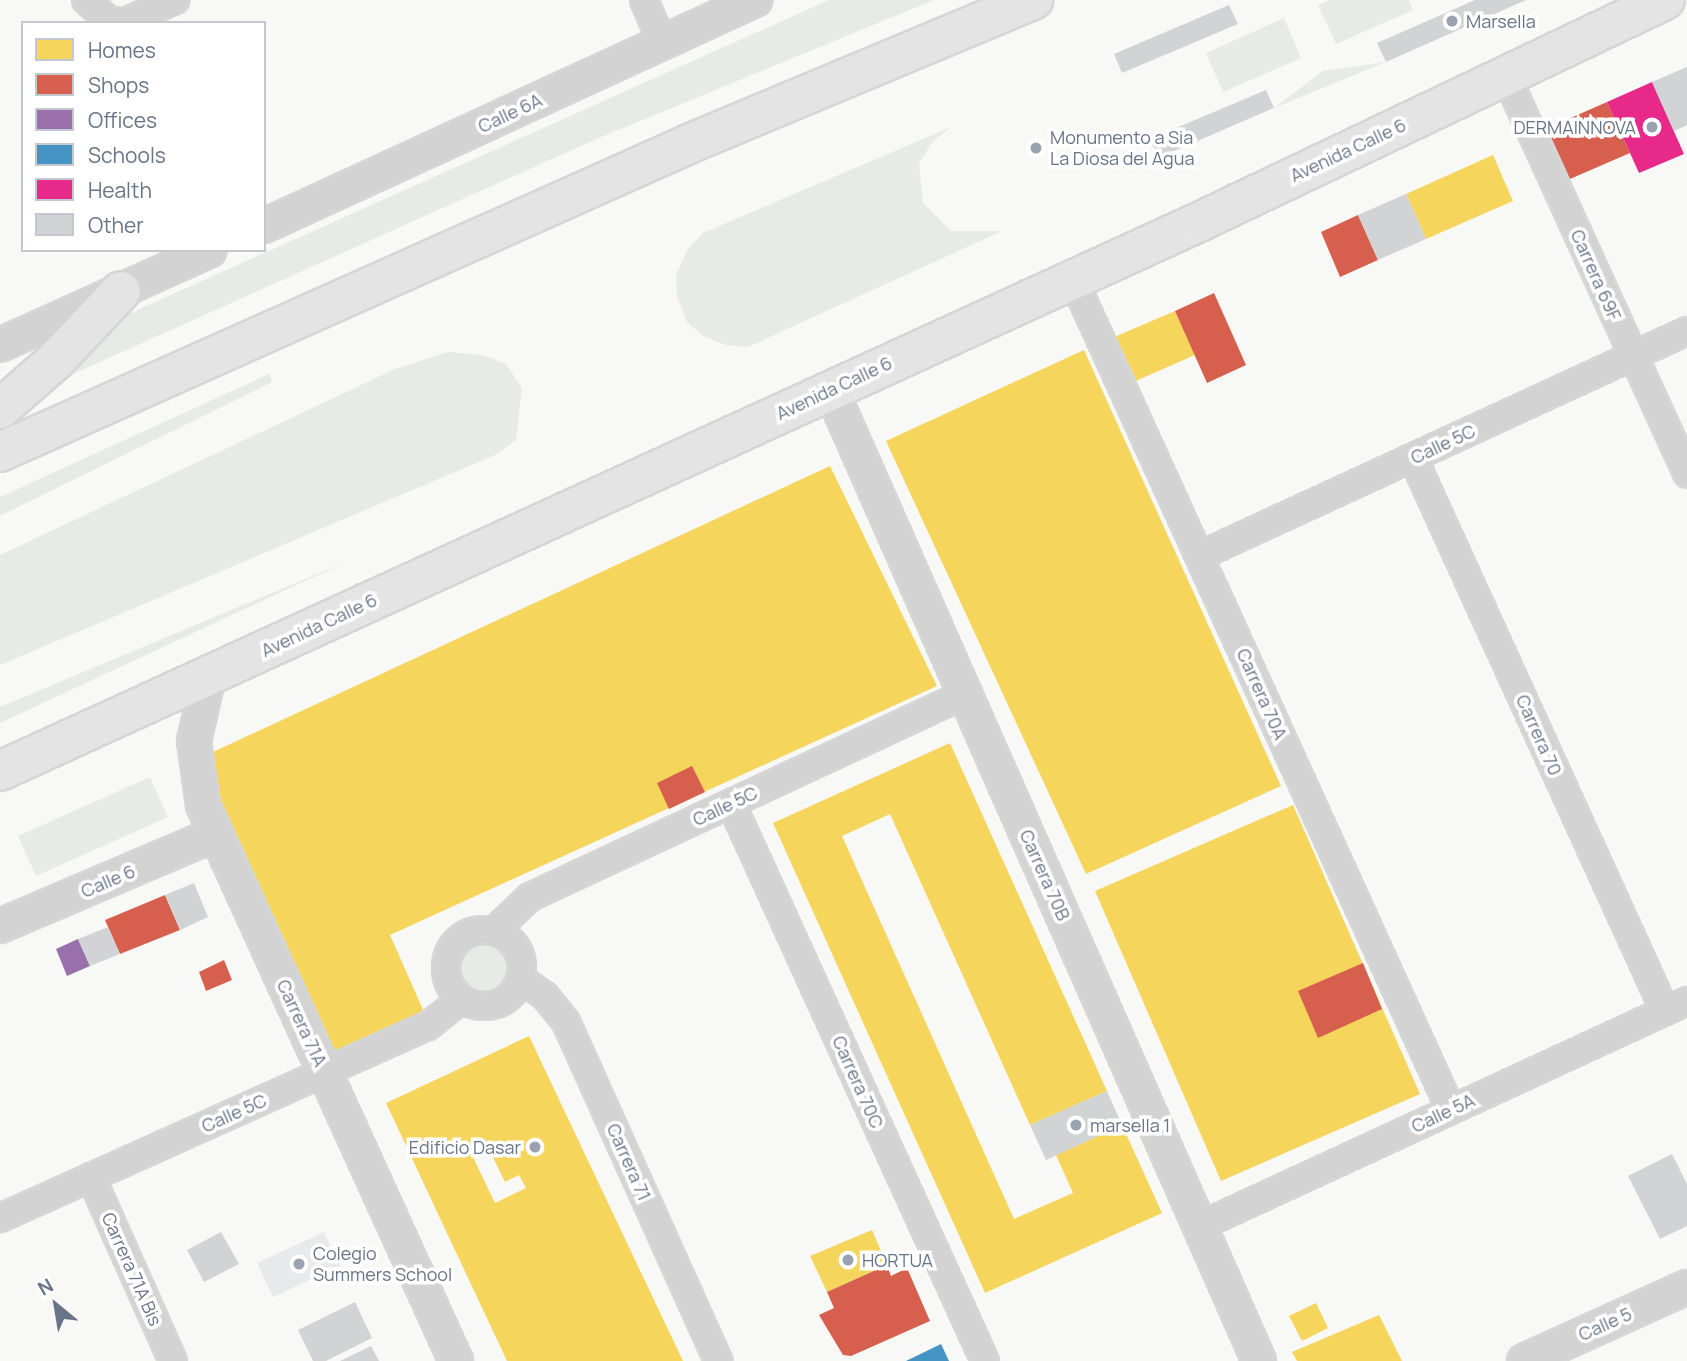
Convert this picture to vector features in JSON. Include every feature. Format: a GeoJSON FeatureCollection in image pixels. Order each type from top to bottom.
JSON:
{"type":"FeatureCollection","features":[{"type":"Feature","properties":{"kind":"highway"},"geometry":{"type":"LineString","coordinates":[[0,452],[691,143],[1033,0]]}},
{"type":"Feature","properties":{"kind":"highway","name":"Avenida Calle 6"},"geometry":{"type":"LineString","coordinates":[[0,771],[1073,279],[1665,0]]}},
{"type":"Feature","properties":{"kind":"highway"},"geometry":{"type":"LineString","coordinates":[[0,409],[55,362],[121,291]]}},
{"type":"Feature","properties":{"kind":"street"},"geometry":{"type":"LineString","coordinates":[[127,21],[176,0]]}},
{"type":"Feature","properties":{"kind":"street"},"geometry":{"type":"LineString","coordinates":[[644,0],[662,41]]}},
{"type":"Feature","properties":{"kind":"street","name":"Calle 6A"},"geometry":{"type":"LineString","coordinates":[[266,225],[755,0]]}},
{"type":"Feature","properties":{"kind":"street"},"geometry":{"type":"LineString","coordinates":[[91,6],[109,21]]}},
{"type":"Feature","properties":{"kind":"street","name":"Carrera 69F"},"geometry":{"type":"LineString","coordinates":[[1506,75],[1687,474]]}},
{"type":"Feature","properties":{"kind":"street"},"geometry":{"type":"LineString","coordinates":[[0,345],[206,252]]}},
{"type":"Feature","properties":{"kind":"street","name":"Carrera 70A"},"geometry":{"type":"LineString","coordinates":[[1073,279],[1451,1110]]}},
{"type":"Feature","properties":{"kind":"street","name":"Calle 5C"},"geometry":{"type":"LineString","coordinates":[[1199,556],[1687,331]]}},
{"type":"Feature","properties":{"kind":"street","name":"Carrera 70B"},"geometry":{"type":"LineString","coordinates":[[831,390],[1259,1361]]}},
{"type":"Feature","properties":{"kind":"street","name":"Carrera 70"},"geometry":{"type":"LineString","coordinates":[[1413,458],[1676,1006]]}},
{"type":"Feature","properties":{"kind":"street","name":"Carrera 71A"},"geometry":{"type":"LineString","coordinates":[[209,676],[196,715],[193,758],[216,835],[456,1361]]}},
{"type":"Feature","properties":{"kind":"street","name":"Calle 5C"},"geometry":{"type":"LineString","coordinates":[[494,931],[530,897],[965,694]]}},
{"type":"Feature","properties":{"kind":"street","name":"Carrera 70C"},"geometry":{"type":"LineString","coordinates":[[731,803],[985,1361]]}},
{"type":"Feature","properties":{"kind":"street","name":"Calle 6"},"geometry":{"type":"LineString","coordinates":[[0,926],[216,835]]}},
{"type":"Feature","properties":{"kind":"street"},"geometry":{"type":"LineString","coordinates":[[494,931],[504,936],[519,954],[520,978],[515,988],[497,1003],[473,1004],[462,999],[448,981],[446,969],[452,947],[470,932],[494,931]]}},
{"type":"Feature","properties":{"kind":"street","name":"Carrera 71"},"geometry":{"type":"LineString","coordinates":[[520,978],[545,996],[566,1022],[718,1361]]}},
{"type":"Feature","properties":{"kind":"street","name":"Calle 5C"},"geometry":{"type":"LineString","coordinates":[[0,1218],[428,1026],[462,999]]}},
{"type":"Feature","properties":{"kind":"street","name":"Calle 5A"},"geometry":{"type":"LineString","coordinates":[[1200,1226],[1676,1006]]}},
{"type":"Feature","properties":{"kind":"street","name":"Carrera 71A Bis"},"geometry":{"type":"LineString","coordinates":[[91,1177],[173,1361]]}},
{"type":"Feature","properties":{"kind":"street","name":"Calle 5"},"geometry":{"type":"LineString","coordinates":[[1524,1361],[1556,1354],[1687,1287]]}},
{"type":"Feature","properties":{"kind":"shaded area"},"geometry":{"type":"Polygon","coordinates":[[[829,0],[934,0],[594,140],[62,379],[117,319],[829,0]]]}},
{"type":"Feature","properties":{"kind":"shaded area"},"geometry":{"type":"Polygon","coordinates":[[[1330,0],[1409,0],[1413,10],[1336,44],[1318,5],[1330,0]]]}},
{"type":"Feature","properties":{"kind":"shaded area"},"geometry":{"type":"Polygon","coordinates":[[[1284,18],[1301,58],[1223,92],[1206,53],[1284,18]]]}},
{"type":"Feature","properties":{"kind":"shaded area"},"geometry":{"type":"Polygon","coordinates":[[[1386,62],[1274,108],[1323,71],[1386,62]]]}},
{"type":"Feature","properties":{"kind":"shaded area"},"geometry":{"type":"Polygon","coordinates":[[[951,127],[932,142],[919,164],[923,203],[951,231],[1002,231],[748,347],[726,345],[703,336],[687,322],[677,297],[676,275],[688,249],[703,233],[951,127]]]}},
{"type":"Feature","properties":{"kind":"shaded area"},"geometry":{"type":"Polygon","coordinates":[[[448,352],[483,355],[506,364],[522,388],[516,440],[495,455],[0,665],[0,555],[395,369],[448,352]]]}},
{"type":"Feature","properties":{"kind":"shaded area"},"geometry":{"type":"Polygon","coordinates":[[[269,374],[272,382],[0,516],[0,497],[269,374]]]}},
{"type":"Feature","properties":{"kind":"shaded area"},"geometry":{"type":"Polygon","coordinates":[[[348,561],[0,723],[0,707],[348,561]]]}},
{"type":"Feature","properties":{"kind":"shaded area"},"geometry":{"type":"Polygon","coordinates":[[[150,777],[168,817],[36,876],[18,836],[150,777]]]}},
{"type":"Feature","properties":{"kind":"shaded area"},"geometry":{"type":"Polygon","coordinates":[[[483,942],[502,950],[510,969],[502,988],[483,996],[464,988],[456,969],[464,950],[483,942]]]}},
{"type":"Feature","properties":{"kind":"shaded area","name":"Colegio Summers School"},"geometry":{"type":"Polygon","coordinates":[[[324,1232],[340,1266],[273,1297],[257,1263],[324,1232]]]}},
{"type":"Feature","properties":{"kind":"building: Homes"},"geometry":{"type":"Polygon","coordinates":[[[1493,155],[1513,201],[1426,239],[1406,194],[1493,155]]]}},
{"type":"Feature","properties":{"kind":"building: Homes"},"geometry":{"type":"Polygon","coordinates":[[[1175,311],[1195,355],[1131,383],[1112,338],[1175,311]]]}},
{"type":"Feature","properties":{"kind":"building: Homes"},"geometry":{"type":"Polygon","coordinates":[[[1084,350],[1281,786],[1086,874],[886,441],[1084,350]]]}},
{"type":"Feature","properties":{"kind":"building: Homes"},"geometry":{"type":"Polygon","coordinates":[[[830,466],[937,686],[390,935],[424,1012],[330,1058],[200,758],[830,466]]]}},
{"type":"Feature","properties":{"kind":"building: Homes"},"geometry":{"type":"Polygon","coordinates":[[[950,743],[1107,1091],[1030,1125],[890,814],[842,836],[1014,1219],[1073,1193],[1056,1155],[1122,1125],[1162,1213],[985,1293],[773,823],[950,743]]]}},
{"type":"Feature","properties":{"kind":"building: Homes"},"geometry":{"type":"Polygon","coordinates":[[[1293,805],[1420,1094],[1221,1181],[1095,891],[1293,805]]]}},
{"type":"Feature","properties":{"kind":"building: Homes"},"geometry":{"type":"Polygon","coordinates":[[[529,1036],[683,1361],[507,1361],[386,1103],[529,1036]],[[488,1147],[472,1155],[495,1203],[526,1188],[519,1175],[505,1182],[488,1147]]]}},
{"type":"Feature","properties":{"kind":"building: Homes","name":"HORTUA"},"geometry":{"type":"Polygon","coordinates":[[[872,1230],[887,1265],[827,1292],[810,1256],[872,1230]]]}},
{"type":"Feature","properties":{"kind":"building: Homes"},"geometry":{"type":"Polygon","coordinates":[[[1316,1303],[1328,1328],[1302,1341],[1289,1316],[1316,1303]]]}},
{"type":"Feature","properties":{"kind":"building: Homes"},"geometry":{"type":"Polygon","coordinates":[[[1379,1315],[1402,1361],[1297,1361],[1292,1352],[1379,1315]]]}},
{"type":"Feature","properties":{"kind":"building: Shops"},"geometry":{"type":"Polygon","coordinates":[[[1607,102],[1630,153],[1563,182],[1541,131],[1607,102]]]}},
{"type":"Feature","properties":{"kind":"building: Shops"},"geometry":{"type":"Polygon","coordinates":[[[1358,215],[1378,260],[1340,277],[1321,232],[1358,215]]]}},
{"type":"Feature","properties":{"kind":"building: Shops"},"geometry":{"type":"Polygon","coordinates":[[[1214,293],[1246,365],[1207,383],[1175,311],[1214,293]]]}},
{"type":"Feature","properties":{"kind":"building: Shops"},"geometry":{"type":"Polygon","coordinates":[[[692,766],[705,792],[669,809],[657,783],[692,766]]]}},
{"type":"Feature","properties":{"kind":"building: Shops"},"geometry":{"type":"Polygon","coordinates":[[[165,895],[180,930],[120,954],[105,920],[165,895]]]}},
{"type":"Feature","properties":{"kind":"building: Shops"},"geometry":{"type":"Polygon","coordinates":[[[224,960],[232,980],[206,991],[199,972],[224,960]]]}},
{"type":"Feature","properties":{"kind":"building: Shops"},"geometry":{"type":"Polygon","coordinates":[[[1363,963],[1382,1009],[1318,1038],[1298,991],[1363,963]]]}},
{"type":"Feature","properties":{"kind":"building: Shops"},"geometry":{"type":"Polygon","coordinates":[[[887,1265],[891,1276],[907,1268],[930,1321],[851,1356],[843,1355],[819,1315],[834,1308],[827,1292],[887,1265]]]}},
{"type":"Feature","properties":{"kind":"building: Offices"},"geometry":{"type":"Polygon","coordinates":[[[78,939],[90,966],[67,976],[56,949],[78,939]]]}},
{"type":"Feature","properties":{"kind":"building: Schools"},"geometry":{"type":"Polygon","coordinates":[[[941,1344],[949,1361],[906,1361],[941,1344]]]}},
{"type":"Feature","properties":{"kind":"building: Health"},"geometry":{"type":"Polygon","coordinates":[[[1652,82],[1684,154],[1639,173],[1607,102],[1652,82]]]}},
{"type":"Feature","properties":{"kind":"building: Other","name":"Marsella"},"geometry":{"type":"Polygon","coordinates":[[[1475,0],[1526,0],[1386,62],[1377,43],[1475,0]]]}},
{"type":"Feature","properties":{"kind":"building: Other"},"geometry":{"type":"Polygon","coordinates":[[[1229,5],[1238,24],[1122,73],[1114,54],[1229,5]]]}},
{"type":"Feature","properties":{"kind":"building: Other"},"geometry":{"type":"Polygon","coordinates":[[[1687,67],[1687,125],[1674,131],[1652,82],[1687,67]]]}},
{"type":"Feature","properties":{"kind":"building: Other"},"geometry":{"type":"Polygon","coordinates":[[[1266,90],[1274,108],[1158,158],[1150,139],[1266,90]]]}},
{"type":"Feature","properties":{"kind":"building: Other"},"geometry":{"type":"Polygon","coordinates":[[[1406,194],[1426,239],[1378,260],[1358,215],[1406,194]]]}},
{"type":"Feature","properties":{"kind":"building: Other"},"geometry":{"type":"Polygon","coordinates":[[[194,883],[208,917],[180,930],[165,895],[194,883]]]}},
{"type":"Feature","properties":{"kind":"building: Other"},"geometry":{"type":"Polygon","coordinates":[[[108,927],[120,954],[90,966],[78,939],[108,927]]]}},
{"type":"Feature","properties":{"kind":"building: Other","name":"marsella 1"},"geometry":{"type":"Polygon","coordinates":[[[1107,1091],[1122,1125],[1046,1160],[1030,1125],[1107,1091]]]}},
{"type":"Feature","properties":{"kind":"building: Other"},"geometry":{"type":"Polygon","coordinates":[[[1672,1154],[1687,1184],[1687,1226],[1660,1239],[1628,1176],[1672,1154]]]}},
{"type":"Feature","properties":{"kind":"building: Other"},"geometry":{"type":"Polygon","coordinates":[[[221,1232],[239,1264],[204,1282],[187,1250],[221,1232]]]}},
{"type":"Feature","properties":{"kind":"building: Other"},"geometry":{"type":"Polygon","coordinates":[[[355,1302],[372,1338],[326,1361],[313,1361],[298,1330],[355,1302]]]}},
{"type":"Feature","properties":{"kind":"building: Other"},"geometry":{"type":"Polygon","coordinates":[[[371,1346],[379,1361],[340,1361],[371,1346]]]}},
{"type":"Feature","properties":{"kind":"place","name":"Marsella"},"geometry":{"type":"Point","coordinates":[1452,21]}},
{"type":"Feature","properties":{"kind":"place","name":"DERMAINNOVA"},"geometry":{"type":"Point","coordinates":[1652,127]}},
{"type":"Feature","properties":{"kind":"place","name":"Monumento a Sia La Diosa del Agua"},"geometry":{"type":"Point","coordinates":[1036,148]}},
{"type":"Feature","properties":{"kind":"place","name":"marsella 1"},"geometry":{"type":"Point","coordinates":[1076,1125]}},
{"type":"Feature","properties":{"kind":"place","name":"Edificio Dasar"},"geometry":{"type":"Point","coordinates":[535,1147]}},
{"type":"Feature","properties":{"kind":"place","name":"HORTUA"},"geometry":{"type":"Point","coordinates":[848,1260]}},
{"type":"Feature","properties":{"kind":"place","name":"Colegio Summers School"},"geometry":{"type":"Point","coordinates":[299,1264]}}]}
